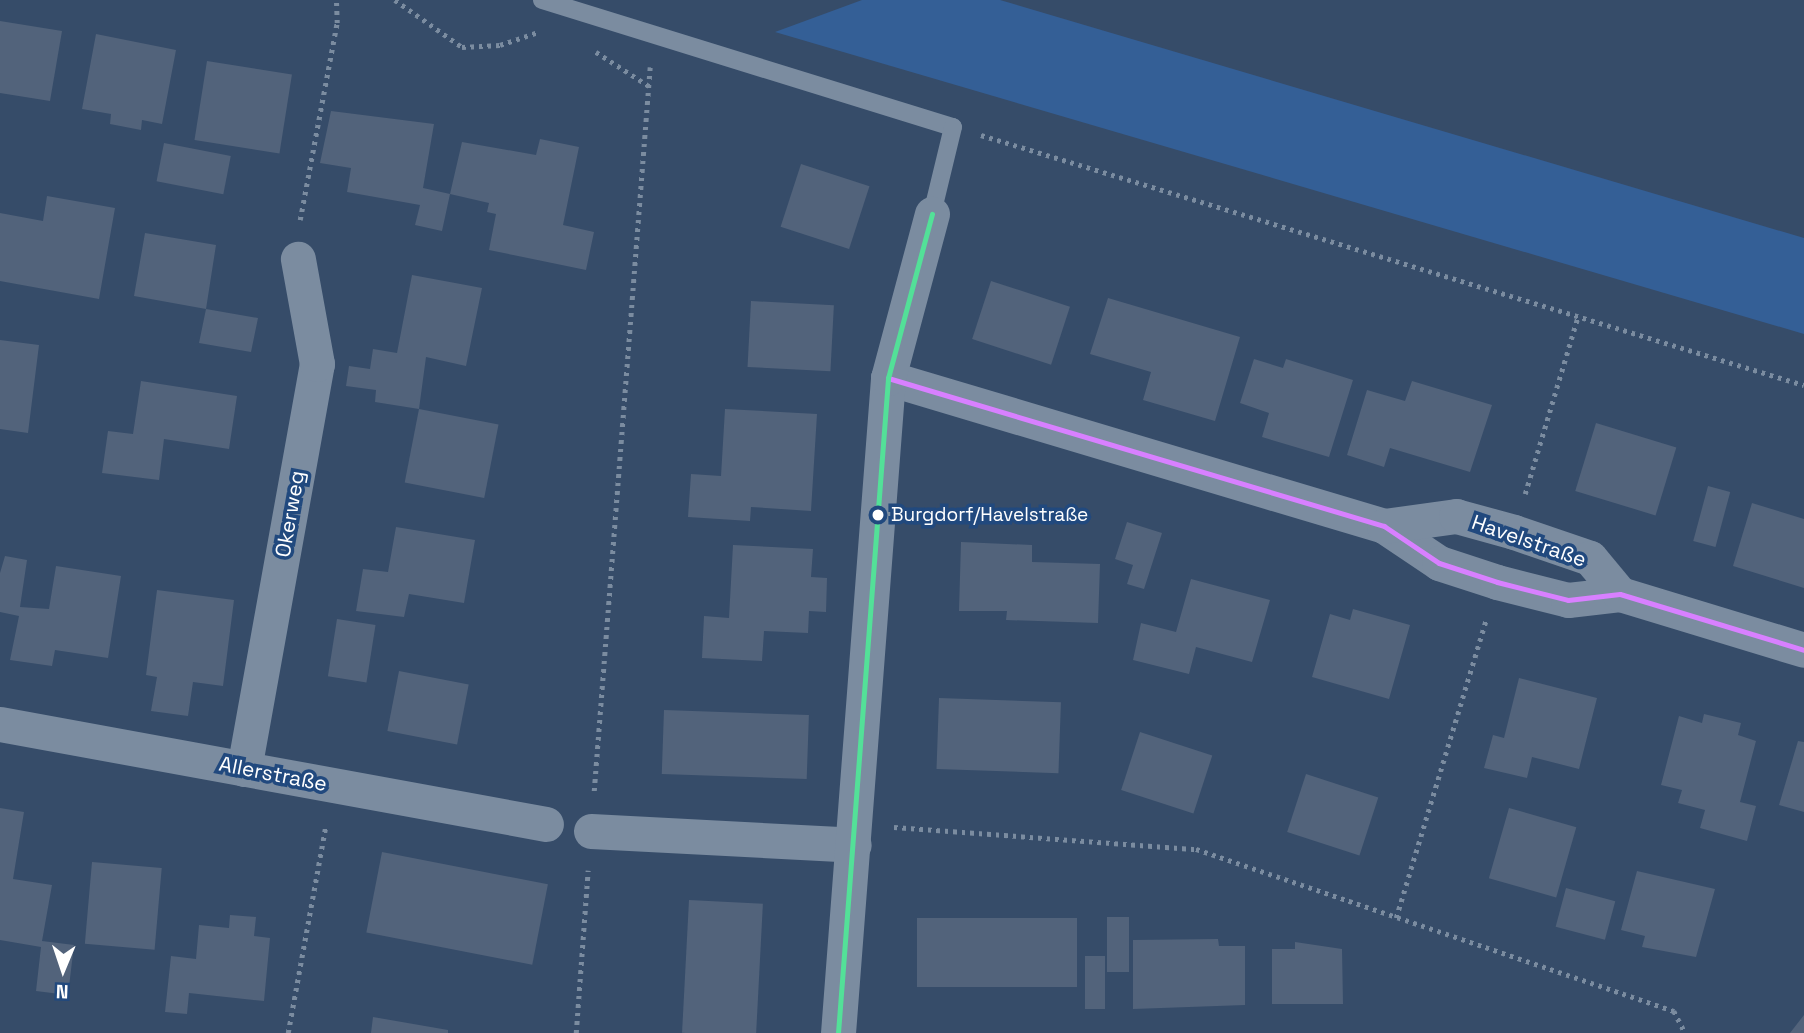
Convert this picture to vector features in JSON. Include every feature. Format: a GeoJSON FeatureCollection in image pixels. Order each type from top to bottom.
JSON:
{"type":"FeatureCollection","features":[{"type":"Feature","properties":{"kind":"street"},"geometry":{"type":"LineString","coordinates":[[838,1033],[888,378],[932,214]]}},
{"type":"Feature","properties":{"kind":"street","name":"Okerweg"},"geometry":{"type":"LineString","coordinates":[[244,769],[317,364],[298,259]]}},
{"type":"Feature","properties":{"kind":"street","name":"Havelstraße"},"geometry":{"type":"LineString","coordinates":[[888,378],[1384,526],[1439,563],[1497,582],[1569,600],[1619,594],[1804,650]]}},
{"type":"Feature","properties":{"kind":"street","name":"Havelstraße"},"geometry":{"type":"LineString","coordinates":[[1384,526],[1456,516],[1514,532],[1590,558],[1619,594]]}},
{"type":"Feature","properties":{"kind":"street","name":"Allerstraße"},"geometry":{"type":"LineString","coordinates":[[0,724],[546,824]]}},
{"type":"Feature","properties":{"kind":"street"},"geometry":{"type":"LineString","coordinates":[[591,831],[855,834]]}},
{"type":"Feature","properties":{"kind":"lane"},"geometry":{"type":"LineString","coordinates":[[542,0],[953,127],[932,214]]}},
{"type":"Feature","properties":{"kind":"path"},"geometry":{"type":"LineString","coordinates":[[298,259],[302,205],[337,23],[337,0]]}},
{"type":"Feature","properties":{"kind":"path"},"geometry":{"type":"LineString","coordinates":[[395,0],[462,47],[500,45],[545,29]]}},
{"type":"Feature","properties":{"kind":"path"},"geometry":{"type":"LineString","coordinates":[[576,1033],[653,34]]}},
{"type":"Feature","properties":{"kind":"path"},"geometry":{"type":"LineString","coordinates":[[584,45],[649,86]]}},
{"type":"Feature","properties":{"kind":"path"},"geometry":{"type":"LineString","coordinates":[[953,127],[1804,385]]}},
{"type":"Feature","properties":{"kind":"path"},"geometry":{"type":"LineString","coordinates":[[1514,532],[1577,316]]}},
{"type":"Feature","properties":{"kind":"path"},"geometry":{"type":"LineString","coordinates":[[1396,918],[1497,582]]}},
{"type":"Feature","properties":{"kind":"path"},"geometry":{"type":"LineString","coordinates":[[288,1033],[334,786]]}},
{"type":"Feature","properties":{"kind":"path"},"geometry":{"type":"LineString","coordinates":[[855,834],[1196,849],[1674,1011],[1685,1033]]}},
{"type":"Feature","properties":{"kind":"shaded area"},"geometry":{"type":"Polygon","coordinates":[[[862,0],[1000,0],[1804,238],[1804,334],[775,32],[862,0]]]}},
{"type":"Feature","properties":{"kind":"building"},"geometry":{"type":"Polygon","coordinates":[[[0,21],[62,31],[50,101],[0,93],[0,21]]]}},
{"type":"Feature","properties":{"kind":"building"},"geometry":{"type":"Polygon","coordinates":[[[96,34],[176,50],[162,124],[142,120],[141,130],[110,124],[111,114],[82,109],[96,34]]]}},
{"type":"Feature","properties":{"kind":"building"},"geometry":{"type":"Polygon","coordinates":[[[207,61],[292,74],[279,153],[194,140],[207,61]]]}},
{"type":"Feature","properties":{"kind":"building"},"geometry":{"type":"Polygon","coordinates":[[[331,111],[434,124],[423,188],[450,194],[442,231],[415,225],[420,205],[347,192],[351,168],[320,163],[331,111]]]}},
{"type":"Feature","properties":{"kind":"building"},"geometry":{"type":"Polygon","coordinates":[[[540,139],[579,147],[563,225],[594,232],[586,270],[489,250],[496,214],[487,212],[489,203],[450,194],[462,142],[536,155],[540,139]]]}},
{"type":"Feature","properties":{"kind":"building"},"geometry":{"type":"Polygon","coordinates":[[[164,143],[231,156],[223,194],[157,181],[164,143]]]}},
{"type":"Feature","properties":{"kind":"building"},"geometry":{"type":"Polygon","coordinates":[[[801,164],[869,186],[849,249],[781,227],[801,164]]]}},
{"type":"Feature","properties":{"kind":"building"},"geometry":{"type":"Polygon","coordinates":[[[47,196],[115,208],[99,299],[0,281],[0,213],[43,221],[47,196]]]}},
{"type":"Feature","properties":{"kind":"building"},"geometry":{"type":"Polygon","coordinates":[[[145,233],[216,245],[206,309],[134,296],[145,233]]]}},
{"type":"Feature","properties":{"kind":"building"},"geometry":{"type":"Polygon","coordinates":[[[412,275],[482,288],[466,366],[426,357],[419,409],[375,402],[376,390],[346,386],[349,366],[370,369],[373,349],[397,353],[412,275]]]}},
{"type":"Feature","properties":{"kind":"building"},"geometry":{"type":"Polygon","coordinates":[[[991,281],[1070,307],[1051,365],[972,339],[991,281]]]}},
{"type":"Feature","properties":{"kind":"building"},"geometry":{"type":"Polygon","coordinates":[[[1108,298],[1240,337],[1215,421],[1143,400],[1151,372],[1090,354],[1108,298]]]}},
{"type":"Feature","properties":{"kind":"building"},"geometry":{"type":"Polygon","coordinates":[[[751,301],[834,305],[830,371],[748,367],[751,301]]]}},
{"type":"Feature","properties":{"kind":"building"},"geometry":{"type":"Polygon","coordinates":[[[206,309],[258,318],[251,352],[199,343],[206,309]]]}},
{"type":"Feature","properties":{"kind":"building"},"geometry":{"type":"Polygon","coordinates":[[[0,340],[39,345],[28,433],[0,429],[0,340]]]}},
{"type":"Feature","properties":{"kind":"building"},"geometry":{"type":"Polygon","coordinates":[[[1254,359],[1283,368],[1286,359],[1353,380],[1329,457],[1262,437],[1269,413],[1240,403],[1254,359]]]}},
{"type":"Feature","properties":{"kind":"building"},"geometry":{"type":"Polygon","coordinates":[[[141,381],[237,396],[229,449],[164,439],[159,480],[102,473],[108,431],[133,434],[141,381]]]}},
{"type":"Feature","properties":{"kind":"building"},"geometry":{"type":"Polygon","coordinates":[[[1412,381],[1492,405],[1470,472],[1390,448],[1384,467],[1347,455],[1367,390],[1405,401],[1412,381]]]}},
{"type":"Feature","properties":{"kind":"building"},"geometry":{"type":"Polygon","coordinates":[[[419,409],[499,424],[484,498],[405,483],[419,409]]]}},
{"type":"Feature","properties":{"kind":"building"},"geometry":{"type":"Polygon","coordinates":[[[725,409],[817,414],[811,511],[751,507],[750,521],[688,517],[691,474],[721,476],[725,409]]]}},
{"type":"Feature","properties":{"kind":"building"},"geometry":{"type":"Polygon","coordinates":[[[1596,423],[1676,448],[1656,515],[1575,491],[1596,423]]]}},
{"type":"Feature","properties":{"kind":"building"},"geometry":{"type":"Polygon","coordinates":[[[1708,486],[1730,492],[1715,547],[1693,541],[1708,486]]]}},
{"type":"Feature","properties":{"kind":"building"},"geometry":{"type":"Polygon","coordinates":[[[1752,503],[1804,519],[1804,588],[1733,566],[1752,503]]]}},
{"type":"Feature","properties":{"kind":"building"},"geometry":{"type":"Polygon","coordinates":[[[1127,522],[1162,533],[1144,589],[1127,584],[1133,565],[1115,559],[1127,522]]]}},
{"type":"Feature","properties":{"kind":"building"},"geometry":{"type":"Polygon","coordinates":[[[396,527],[475,540],[464,603],[409,594],[404,617],[356,611],[363,569],[388,572],[396,527]]]}},
{"type":"Feature","properties":{"kind":"building"},"geometry":{"type":"Polygon","coordinates":[[[961,542],[1032,545],[1032,562],[1100,564],[1098,623],[1006,620],[1007,611],[959,611],[961,542]]]}},
{"type":"Feature","properties":{"kind":"building"},"geometry":{"type":"Polygon","coordinates":[[[733,545],[813,549],[811,577],[827,578],[826,612],[809,611],[808,633],[764,631],[762,661],[702,658],[704,616],[729,618],[733,545]]]}},
{"type":"Feature","properties":{"kind":"building"},"geometry":{"type":"Polygon","coordinates":[[[5,556],[27,560],[20,607],[49,609],[56,566],[121,576],[108,658],[55,650],[52,666],[10,660],[19,616],[0,612],[0,573],[5,556]]]}},
{"type":"Feature","properties":{"kind":"building"},"geometry":{"type":"Polygon","coordinates":[[[1191,579],[1270,600],[1252,662],[1196,647],[1189,674],[1133,660],[1141,623],[1176,632],[1191,579]]]}},
{"type":"Feature","properties":{"kind":"building"},"geometry":{"type":"Polygon","coordinates":[[[157,590],[234,600],[223,686],[193,682],[188,716],[151,711],[157,677],[146,675],[157,590]]]}},
{"type":"Feature","properties":{"kind":"building"},"geometry":{"type":"Polygon","coordinates":[[[1353,609],[1410,625],[1389,699],[1312,677],[1330,614],[1350,620],[1353,609]]]}},
{"type":"Feature","properties":{"kind":"building"},"geometry":{"type":"Polygon","coordinates":[[[337,619],[376,625],[366,682],[328,676],[337,619]]]}},
{"type":"Feature","properties":{"kind":"building"},"geometry":{"type":"Polygon","coordinates":[[[399,671],[469,685],[457,744],[387,731],[399,671]]]}},
{"type":"Feature","properties":{"kind":"building"},"geometry":{"type":"Polygon","coordinates":[[[1519,678],[1597,698],[1579,769],[1532,757],[1527,778],[1484,768],[1493,735],[1504,738],[1519,678]]]}},
{"type":"Feature","properties":{"kind":"building"},"geometry":{"type":"Polygon","coordinates":[[[939,698],[1061,702],[1058,773],[937,769],[939,698]]]}},
{"type":"Feature","properties":{"kind":"building"},"geometry":{"type":"Polygon","coordinates":[[[664,710],[809,715],[807,779],[662,774],[664,710]]]}},
{"type":"Feature","properties":{"kind":"building"},"geometry":{"type":"Polygon","coordinates":[[[1704,714],[1741,723],[1738,735],[1756,741],[1740,802],[1756,806],[1747,841],[1700,828],[1705,810],[1678,803],[1682,790],[1661,785],[1679,716],[1702,723],[1704,714]]]}},
{"type":"Feature","properties":{"kind":"building"},"geometry":{"type":"Polygon","coordinates":[[[1140,732],[1212,755],[1193,813],[1121,790],[1140,732]]]}},
{"type":"Feature","properties":{"kind":"building"},"geometry":{"type":"Polygon","coordinates":[[[1798,741],[1804,742],[1804,812],[1779,805],[1798,741]]]}},
{"type":"Feature","properties":{"kind":"building"},"geometry":{"type":"Polygon","coordinates":[[[1306,774],[1378,797],[1359,855],[1287,832],[1306,774]]]}},
{"type":"Feature","properties":{"kind":"building"},"geometry":{"type":"Polygon","coordinates":[[[0,808],[24,812],[13,879],[52,885],[42,941],[74,945],[68,995],[36,991],[41,947],[0,940],[0,808]]]}},
{"type":"Feature","properties":{"kind":"building"},"geometry":{"type":"Polygon","coordinates":[[[1509,808],[1576,827],[1556,897],[1489,878],[1509,808]]]}},
{"type":"Feature","properties":{"kind":"building"},"geometry":{"type":"Polygon","coordinates":[[[382,852],[548,884],[532,965],[366,932],[382,852]]]}},
{"type":"Feature","properties":{"kind":"building"},"geometry":{"type":"Polygon","coordinates":[[[92,862],[162,868],[155,950],[85,944],[92,862]]]}},
{"type":"Feature","properties":{"kind":"building"},"geometry":{"type":"Polygon","coordinates":[[[1637,871],[1715,889],[1696,957],[1642,947],[1645,936],[1621,930],[1637,871]]]}},
{"type":"Feature","properties":{"kind":"building"},"geometry":{"type":"Polygon","coordinates":[[[1566,888],[1615,901],[1605,940],[1556,927],[1566,888]]]}},
{"type":"Feature","properties":{"kind":"building"},"geometry":{"type":"Polygon","coordinates":[[[689,900],[763,904],[756,1033],[682,1033],[689,900]]]}},
{"type":"Feature","properties":{"kind":"building"},"geometry":{"type":"Polygon","coordinates":[[[230,915],[256,917],[254,936],[270,938],[264,1001],[189,993],[187,1014],[165,1012],[171,956],[196,959],[199,925],[229,928],[230,915]]]}},
{"type":"Feature","properties":{"kind":"building"},"geometry":{"type":"Polygon","coordinates":[[[1107,917],[1129,917],[1129,972],[1107,972],[1107,917]]]}},
{"type":"Feature","properties":{"kind":"building"},"geometry":{"type":"Polygon","coordinates":[[[917,918],[1077,918],[1077,987],[917,987],[917,918]]]}},
{"type":"Feature","properties":{"kind":"building"},"geometry":{"type":"Polygon","coordinates":[[[1218,939],[1219,946],[1245,946],[1245,1005],[1133,1009],[1133,940],[1218,939]]]}},
{"type":"Feature","properties":{"kind":"building"},"geometry":{"type":"Polygon","coordinates":[[[1295,942],[1342,949],[1343,1004],[1272,1004],[1272,949],[1295,949],[1295,942]]]}},
{"type":"Feature","properties":{"kind":"building"},"geometry":{"type":"Polygon","coordinates":[[[1085,956],[1105,956],[1105,1009],[1085,1009],[1085,956]]]}},
{"type":"Feature","properties":{"kind":"building"},"geometry":{"type":"Polygon","coordinates":[[[1804,1015],[1804,1033],[1790,1033],[1804,1015]]]}},
{"type":"Feature","properties":{"kind":"building"},"geometry":{"type":"Polygon","coordinates":[[[373,1017],[448,1030],[448,1033],[371,1033],[373,1017]]]}},
{"type":"Feature","properties":{"kind":"transit line"},"geometry":{"type":"LineString","coordinates":[[838,1033],[888,378],[932,214]]}},
{"type":"Feature","properties":{"kind":"transit line"},"geometry":{"type":"LineString","coordinates":[[888,378],[1384,526],[1439,563],[1497,582],[1568,600],[1620,594],[1804,650]]}},
{"type":"Feature","properties":{"kind":"place","name":"Burgdorf/Havelstraße"},"geometry":{"type":"Point","coordinates":[878,515]}}]}
